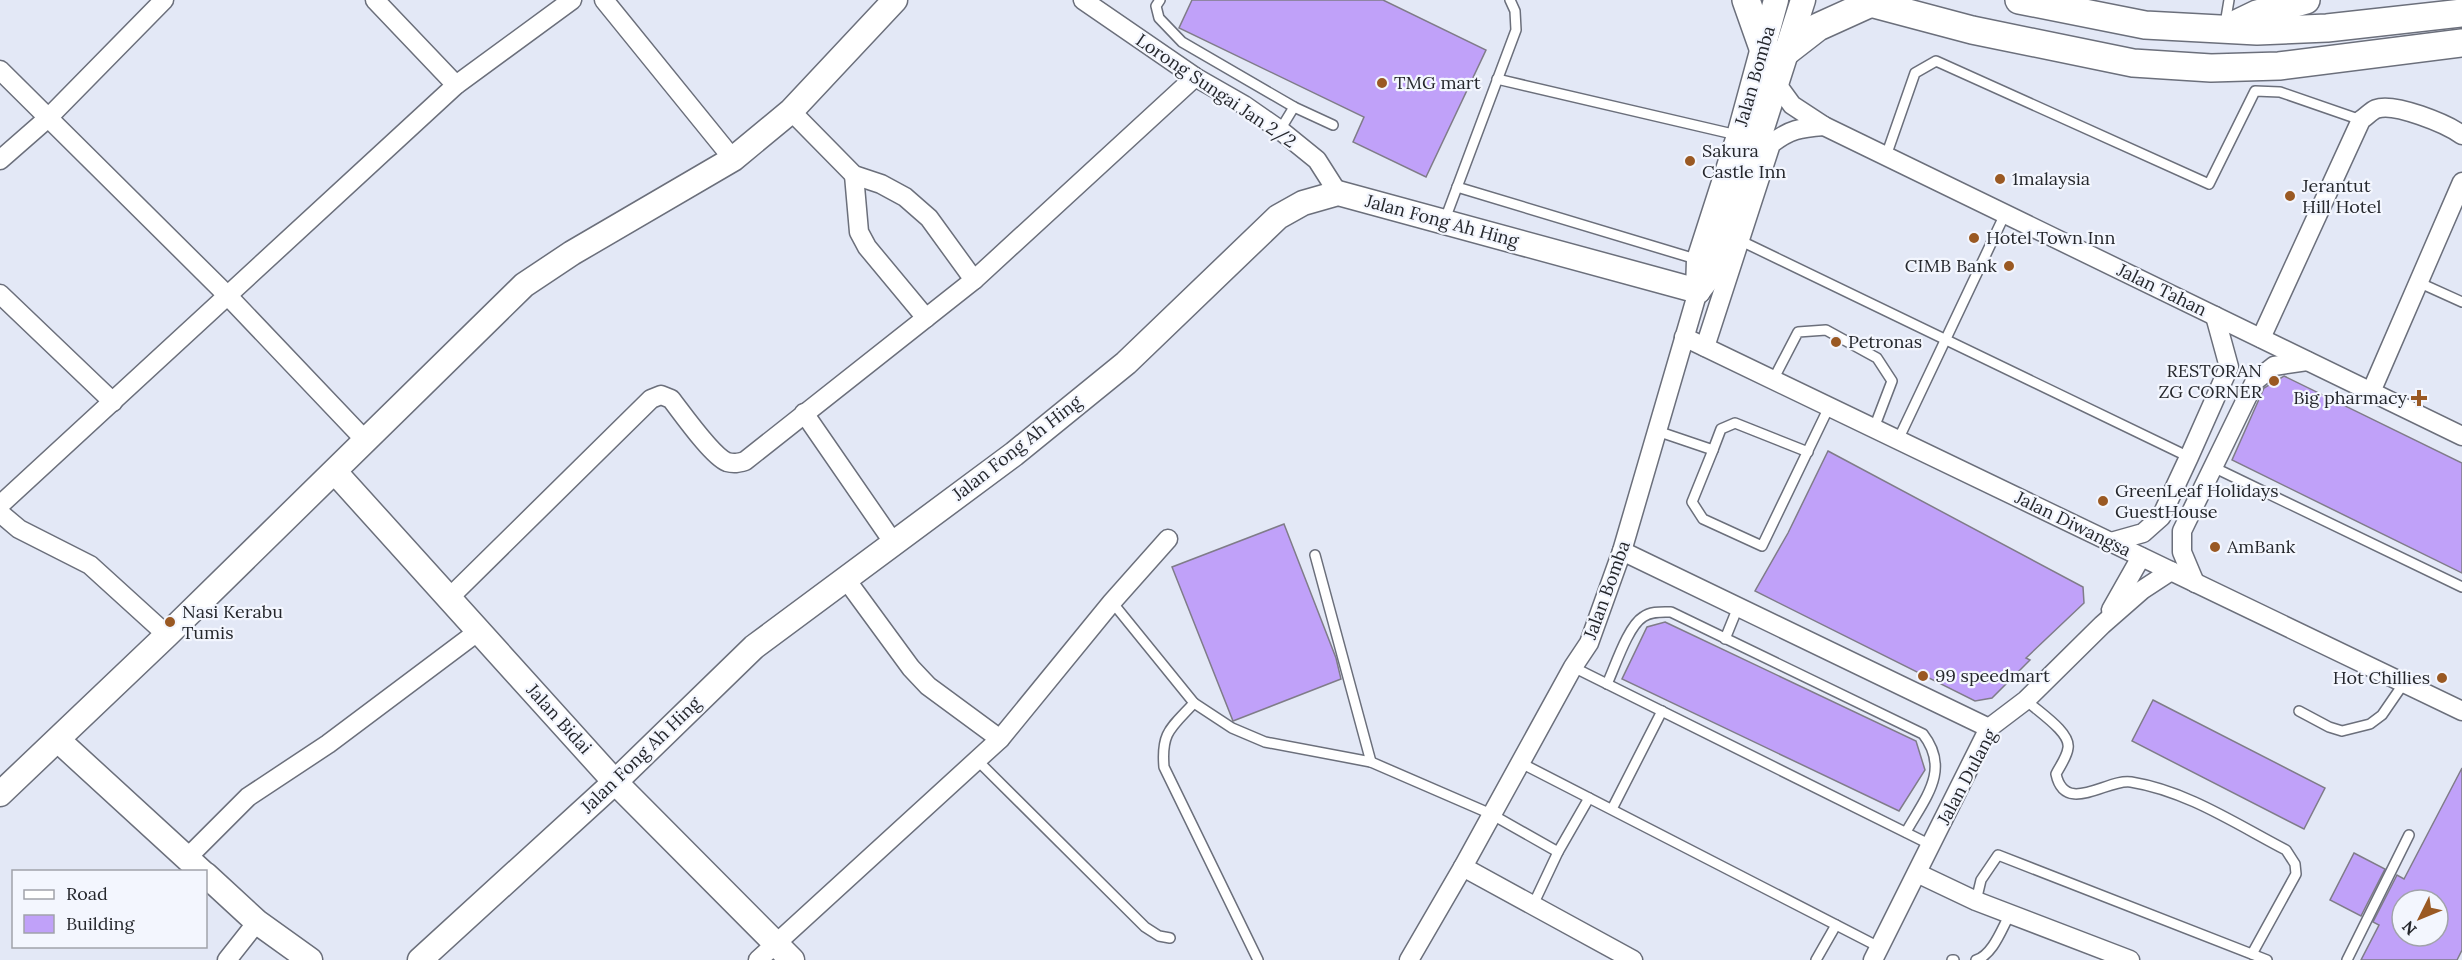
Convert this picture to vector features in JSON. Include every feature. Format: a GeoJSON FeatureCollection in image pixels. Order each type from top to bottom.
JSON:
{"type":"FeatureCollection","features":[{"type":"Feature","properties":{"kind":"main road"},"geometry":{"type":"LineString","coordinates":[[1,791],[58,740],[167,635],[524,285],[572,252],[733,159],[790,111],[895,0]]}},
{"type":"Feature","properties":{"kind":"main road"},"geometry":{"type":"LineString","coordinates":[[1746,0],[1775,51],[1865,2],[1972,30],[2133,63],[2200,68],[2278,66],[2462,43]]}},
{"type":"Feature","properties":{"kind":"main road","name":"Jalan Bomba"},"geometry":{"type":"LineString","coordinates":[[1698,291],[1718,265],[1776,83],[1776,0]]}},
{"type":"Feature","properties":{"kind":"main road","name":"Jalan Bomba"},"geometry":{"type":"LineString","coordinates":[[1698,291],[1699,260],[1739,136],[1775,51],[1803,0]]}},
{"type":"Feature","properties":{"kind":"main road"},"geometry":{"type":"LineString","coordinates":[[2019,0],[2145,25],[2257,31],[2327,28],[2462,13]]}},
{"type":"Feature","properties":{"kind":"main road"},"geometry":{"type":"LineString","coordinates":[[2223,30],[2257,14],[2306,0]]}},
{"type":"Feature","properties":{"kind":"main road","name":"Jalan Fong Ah Hing"},"geometry":{"type":"LineString","coordinates":[[420,960],[615,782],[754,647],[1014,454],[1126,363],[1278,217],[1303,203],[1338,193],[1698,291]]}},
{"type":"Feature","properties":{"kind":"main road","name":"Jalan Bidai"},"geometry":{"type":"LineString","coordinates":[[335,472],[775,955]]}},
{"type":"Feature","properties":{"kind":"main road"},"geometry":{"type":"LineString","coordinates":[[58,740],[194,865]]}},
{"type":"Feature","properties":{"kind":"main road"},"geometry":{"type":"LineString","coordinates":[[207,876],[257,922],[310,960]]}},
{"type":"Feature","properties":{"kind":"street"},"geometry":{"type":"LineString","coordinates":[[0,160],[48,117],[164,0]]}},
{"type":"Feature","properties":{"kind":"street"},"geometry":{"type":"LineString","coordinates":[[375,0],[456,85]]}},
{"type":"Feature","properties":{"kind":"street"},"geometry":{"type":"LineString","coordinates":[[0,505],[456,85],[572,0]]}},
{"type":"Feature","properties":{"kind":"street"},"geometry":{"type":"LineString","coordinates":[[604,0],[733,159]]}},
{"type":"Feature","properties":{"kind":"street","name":"Lorong Sungai Jan 2/2"},"geometry":{"type":"LineString","coordinates":[[1083,0],[1195,77],[1244,105],[1280,130],[1317,160],[1338,193]]}},
{"type":"Feature","properties":{"kind":"street"},"geometry":{"type":"LineString","coordinates":[[0,70],[228,296],[365,440]]}},
{"type":"Feature","properties":{"kind":"street"},"geometry":{"type":"LineString","coordinates":[[450,597],[651,399],[661,395],[671,399],[724,461],[734,464],[745,461],[974,280],[1195,77]]}},
{"type":"Feature","properties":{"kind":"street","name":"Jalan Tahan"},"geometry":{"type":"LineString","coordinates":[[1776,83],[1792,105],[1824,126],[2462,436]]}},
{"type":"Feature","properties":{"kind":"street"},"geometry":{"type":"LineString","coordinates":[[2261,339],[2361,120],[2375,109],[2389,107],[2403,110],[2462,135]]}},
{"type":"Feature","properties":{"kind":"street"},"geometry":{"type":"LineString","coordinates":[[790,111],[854,175],[881,184],[897,193],[929,218],[974,280]]}},
{"type":"Feature","properties":{"kind":"street"},"geometry":{"type":"LineString","coordinates":[[1705,347],[1771,144],[1795,128],[1824,126]]}},
{"type":"Feature","properties":{"kind":"street"},"geometry":{"type":"LineString","coordinates":[[854,175],[858,232],[867,247],[926,318]]}},
{"type":"Feature","properties":{"kind":"street"},"geometry":{"type":"LineString","coordinates":[[2371,392],[2420,283],[2457,209],[2462,182]]}},
{"type":"Feature","properties":{"kind":"street","name":"Jalan Bomba"},"geometry":{"type":"LineString","coordinates":[[1409,960],[1573,667],[1589,643],[1622,551],[1698,291]]}},
{"type":"Feature","properties":{"kind":"street"},"geometry":{"type":"LineString","coordinates":[[0,294],[112,402]]}},
{"type":"Feature","properties":{"kind":"street"},"geometry":{"type":"LineString","coordinates":[[2111,542],[2142,532],[2161,517],[2229,367],[2215,316]]}},
{"type":"Feature","properties":{"kind":"street","name":"Jalan Diwangsa"},"geometry":{"type":"LineString","coordinates":[[1684,337],[2462,711]]}},
{"type":"Feature","properties":{"kind":"street"},"geometry":{"type":"LineString","coordinates":[[2195,583],[2182,552],[2182,531],[2255,381],[2274,366],[2307,361]]}},
{"type":"Feature","properties":{"kind":"street"},"geometry":{"type":"LineString","coordinates":[[804,414],[893,542]]}},
{"type":"Feature","properties":{"kind":"street"},"geometry":{"type":"LineString","coordinates":[[0,513],[19,529],[90,565],[167,635]]}},
{"type":"Feature","properties":{"kind":"street"},"geometry":{"type":"LineString","coordinates":[[775,955],[1000,739],[1112,602],[1168,539]]}},
{"type":"Feature","properties":{"kind":"street"},"geometry":{"type":"LineString","coordinates":[[1622,551],[1989,728]]}},
{"type":"Feature","properties":{"kind":"street","name":"Jalan Dulang"},"geometry":{"type":"LineString","coordinates":[[2102,625],[2132,577],[2141,557]]}},
{"type":"Feature","properties":{"kind":"street","name":"Jalan Dulang"},"geometry":{"type":"LineString","coordinates":[[1876,954],[1989,728],[2026,700],[2102,625],[2142,590],[2171,571]]}},
{"type":"Feature","properties":{"kind":"street"},"geometry":{"type":"LineString","coordinates":[[845,578],[911,669],[928,686],[1000,739]]}},
{"type":"Feature","properties":{"kind":"street"},"geometry":{"type":"LineString","coordinates":[[194,865],[248,797],[328,744],[480,630]]}},
{"type":"Feature","properties":{"kind":"street"},"geometry":{"type":"LineString","coordinates":[[1463,867],[1633,960]]}},
{"type":"Feature","properties":{"kind":"street"},"geometry":{"type":"LineString","coordinates":[[1917,873],[1976,901],[2128,960]]}},
{"type":"Feature","properties":{"kind":"street"},"geometry":{"type":"LineString","coordinates":[[227,960],[257,922]]}},
{"type":"Feature","properties":{"kind":"lane"},"geometry":{"type":"LineString","coordinates":[[1160,0],[1156,6],[1159,18],[1182,42],[1294,107],[1333,125]]}},
{"type":"Feature","properties":{"kind":"lane"},"geometry":{"type":"LineString","coordinates":[[1444,222],[1516,30],[1515,11],[1510,0]]}},
{"type":"Feature","properties":{"kind":"lane"},"geometry":{"type":"LineString","coordinates":[[2223,30],[2229,0]]}},
{"type":"Feature","properties":{"kind":"lane"},"geometry":{"type":"LineString","coordinates":[[1886,156],[1915,73],[1936,61],[2209,184],[2255,91],[2280,92],[2361,120]]}},
{"type":"Feature","properties":{"kind":"lane"},"geometry":{"type":"LineString","coordinates":[[1497,80],[1739,136]]}},
{"type":"Feature","properties":{"kind":"lane"},"geometry":{"type":"LineString","coordinates":[[1280,130],[1294,107]]}},
{"type":"Feature","properties":{"kind":"lane"},"geometry":{"type":"LineString","coordinates":[[1457,187],[1699,260]]}},
{"type":"Feature","properties":{"kind":"lane"},"geometry":{"type":"LineString","coordinates":[[1898,440],[2005,214]]}},
{"type":"Feature","properties":{"kind":"lane"},"geometry":{"type":"LineString","coordinates":[[1739,240],[2189,456]]}},
{"type":"Feature","properties":{"kind":"lane"},"geometry":{"type":"LineString","coordinates":[[2420,283],[2462,302]]}},
{"type":"Feature","properties":{"kind":"lane"},"geometry":{"type":"LineString","coordinates":[[1773,380],[1798,332],[1826,330],[1877,358],[1892,381],[1874,428]]}},
{"type":"Feature","properties":{"kind":"lane"},"geometry":{"type":"LineString","coordinates":[[1808,452],[1735,423],[1721,429],[1692,502],[1703,519],[1762,546],[1808,452],[1829,407]]}},
{"type":"Feature","properties":{"kind":"lane"},"geometry":{"type":"LineString","coordinates":[[1657,431],[1713,450]]}},
{"type":"Feature","properties":{"kind":"lane"},"geometry":{"type":"LineString","coordinates":[[2213,467],[2462,587]]}},
{"type":"Feature","properties":{"kind":"lane"},"geometry":{"type":"LineString","coordinates":[[1315,555],[1371,762]]}},
{"type":"Feature","properties":{"kind":"lane"},"geometry":{"type":"LineString","coordinates":[[1112,602],[1194,703],[1232,728],[1265,742],[1371,762],[1491,814],[1558,852]]}},
{"type":"Feature","properties":{"kind":"lane"},"geometry":{"type":"LineString","coordinates":[[1725,639],[1738,607]]}},
{"type":"Feature","properties":{"kind":"lane"},"geometry":{"type":"LineString","coordinates":[[1607,684],[1632,628],[1643,617],[1657,612],[1671,612],[1923,734],[1933,746],[1937,763],[1935,780],[1906,832]]}},
{"type":"Feature","properties":{"kind":"lane"},"geometry":{"type":"LineString","coordinates":[[1573,667],[1931,845]]}},
{"type":"Feature","properties":{"kind":"lane"},"geometry":{"type":"LineString","coordinates":[[2299,711],[2329,727],[2342,731],[2370,724],[2382,715],[2403,683]]}},
{"type":"Feature","properties":{"kind":"lane"},"geometry":{"type":"LineString","coordinates":[[2026,700],[2040,714],[2060,728],[2068,739],[2068,749],[2056,774],[2062,787],[2068,791],[2080,795],[2093,793],[2112,783],[2126,781],[2153,785],[2175,792],[2286,850],[2295,864],[2296,874],[2252,954]]}},
{"type":"Feature","properties":{"kind":"lane"},"geometry":{"type":"LineString","coordinates":[[1194,703],[1169,730],[1162,747],[1164,767],[1258,960]]}},
{"type":"Feature","properties":{"kind":"lane"},"geometry":{"type":"LineString","coordinates":[[1612,809],[1662,711]]}},
{"type":"Feature","properties":{"kind":"lane"},"geometry":{"type":"LineString","coordinates":[[977,759],[1145,927],[1159,936],[1170,938]]}},
{"type":"Feature","properties":{"kind":"lane"},"geometry":{"type":"LineString","coordinates":[[1520,762],[1836,925],[1876,954]]}},
{"type":"Feature","properties":{"kind":"lane"},"geometry":{"type":"LineString","coordinates":[[1533,905],[1558,852],[1589,798]]}},
{"type":"Feature","properties":{"kind":"lane"},"geometry":{"type":"LineString","coordinates":[[2347,960],[2409,835]]}},
{"type":"Feature","properties":{"kind":"lane"},"geometry":{"type":"LineString","coordinates":[[1976,901],[1982,880],[1998,855],[2267,960]]}},
{"type":"Feature","properties":{"kind":"lane"},"geometry":{"type":"LineString","coordinates":[[1976,960],[1983,958],[1990,950],[2010,914]]}},
{"type":"Feature","properties":{"kind":"lane"},"geometry":{"type":"LineString","coordinates":[[1816,960],[1836,925]]}},
{"type":"Feature","properties":{"kind":"building","name":"TMG mart"},"geometry":{"type":"Polygon","coordinates":[[[1192,0],[1383,0],[1486,50],[1426,177],[1353,142],[1364,117],[1179,28],[1192,0]]]}},
{"type":"Feature","properties":{"kind":"building"},"geometry":{"type":"Polygon","coordinates":[[[2284,376],[2462,463],[2462,573],[2232,460],[2264,388],[2284,376]]]}},
{"type":"Feature","properties":{"kind":"building"},"geometry":{"type":"Polygon","coordinates":[[[1828,451],[2083,587],[2084,603],[2026,658],[2030,660],[1992,698],[1975,701],[1755,591],[1788,533],[1828,451]]]}},
{"type":"Feature","properties":{"kind":"building"},"geometry":{"type":"Polygon","coordinates":[[[1284,524],[1336,658],[1341,679],[1233,721],[1172,567],[1284,524]]]}},
{"type":"Feature","properties":{"kind":"building"},"geometry":{"type":"Polygon","coordinates":[[[1665,622],[1916,741],[1925,770],[1899,811],[1622,679],[1647,627],[1665,622]]]}},
{"type":"Feature","properties":{"kind":"building"},"geometry":{"type":"Polygon","coordinates":[[[2153,700],[2325,788],[2304,829],[2132,741],[2153,700]]]}},
{"type":"Feature","properties":{"kind":"building"},"geometry":{"type":"Polygon","coordinates":[[[2462,768],[2462,950],[2457,960],[2361,960],[2379,925],[2373,922],[2390,889],[2390,948],[2450,948],[2450,888],[2390,888],[2397,875],[2404,879],[2462,768]]]}},
{"type":"Feature","properties":{"kind":"building"},"geometry":{"type":"Polygon","coordinates":[[[2354,853],[2385,869],[2361,916],[2330,900],[2354,853]]]}},
{"type":"Feature","properties":{"kind":"place","name":"TMG mart"},"geometry":{"type":"Point","coordinates":[1382,83]}},
{"type":"Feature","properties":{"kind":"place","name":"Sakura Castle Inn"},"geometry":{"type":"Point","coordinates":[1690,161]}},
{"type":"Feature","properties":{"kind":"place","name":"1malaysia"},"geometry":{"type":"Point","coordinates":[2000,179]}},
{"type":"Feature","properties":{"kind":"place","name":"Jerantut Hill Hotel"},"geometry":{"type":"Point","coordinates":[2290,196]}},
{"type":"Feature","properties":{"kind":"place","name":"Hotel Town Inn"},"geometry":{"type":"Point","coordinates":[1974,238]}},
{"type":"Feature","properties":{"kind":"place","name":"CIMB Bank"},"geometry":{"type":"Point","coordinates":[2009,266]}},
{"type":"Feature","properties":{"kind":"place","name":"Petronas"},"geometry":{"type":"Point","coordinates":[1836,342]}},
{"type":"Feature","properties":{"kind":"place","name":"RESTORAN ZG CORNER"},"geometry":{"type":"Point","coordinates":[2274,381]}},
{"type":"Feature","properties":{"kind":"place","name":"Big pharmacy"},"geometry":{"type":"Point","coordinates":[2419,398]}},
{"type":"Feature","properties":{"kind":"place","name":"GreenLeaf Holidays GuestHouse"},"geometry":{"type":"Point","coordinates":[2103,501]}},
{"type":"Feature","properties":{"kind":"place","name":"AmBank"},"geometry":{"type":"Point","coordinates":[2215,547]}},
{"type":"Feature","properties":{"kind":"place","name":"Nasi Kerabu Tumis"},"geometry":{"type":"Point","coordinates":[170,622]}},
{"type":"Feature","properties":{"kind":"place","name":"99 speedmart"},"geometry":{"type":"Point","coordinates":[1923,676]}},
{"type":"Feature","properties":{"kind":"place","name":"Hot Chillies"},"geometry":{"type":"Point","coordinates":[2442,678]}}]}
